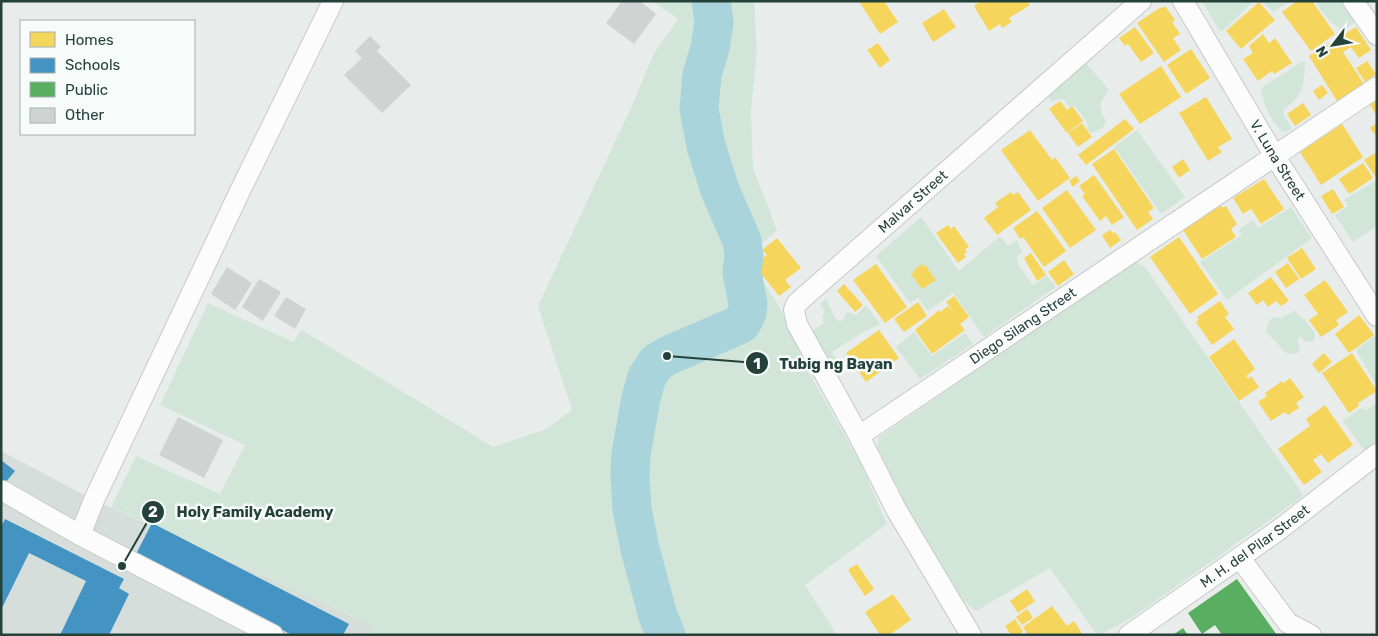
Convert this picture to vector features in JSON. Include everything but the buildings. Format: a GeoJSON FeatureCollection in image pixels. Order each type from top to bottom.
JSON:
{"type":"FeatureCollection","features":[{"type":"Feature","properties":{"kind":"street"},"geometry":{"type":"LineString","coordinates":[[80,534],[94,500],[240,191],[333,1]]}},
{"type":"Feature","properties":{"kind":"street","name":"Malvar Street"},"geometry":{"type":"LineString","coordinates":[[859,436],[797,324],[794,310],[797,304],[1141,1]]}},
{"type":"Feature","properties":{"kind":"street","name":"V. Luna Street"},"geometry":{"type":"LineString","coordinates":[[1183,1],[1274,155],[1377,316]]}},
{"type":"Feature","properties":{"kind":"street"},"geometry":{"type":"LineString","coordinates":[[1353,1],[1377,35]]}},
{"type":"Feature","properties":{"kind":"street","name":"Diego Silang Street"},"geometry":{"type":"LineString","coordinates":[[859,436],[1377,87]]}},
{"type":"Feature","properties":{"kind":"street"},"geometry":{"type":"LineString","coordinates":[[859,436],[905,525],[971,635]]}},
{"type":"Feature","properties":{"kind":"street","name":"M. H. del Pilar Street"},"geometry":{"type":"LineString","coordinates":[[1130,635],[1240,558],[1377,454]]}},
{"type":"Feature","properties":{"kind":"street"},"geometry":{"type":"LineString","coordinates":[[2,491],[273,635]]}},
{"type":"Feature","properties":{"kind":"street"},"geometry":{"type":"LineString","coordinates":[[1240,558],[1288,624],[1311,635]]}},
{"type":"Feature","properties":{"kind":"path"},"geometry":{"type":"LineString","coordinates":[[1371,635],[1377,631]]}},
{"type":"Feature","properties":{"kind":"shaded area"},"geometry":{"type":"Polygon","coordinates":[[[1,451],[94,500],[373,625],[367,635],[1,635],[1,451]]]}},
{"type":"Feature","properties":{"kind":"green space"},"geometry":{"type":"Polygon","coordinates":[[[652,1],[754,1],[757,51],[751,110],[753,168],[777,230],[757,248],[761,254],[752,262],[754,269],[781,310],[808,371],[860,462],[887,524],[805,585],[837,635],[367,635],[373,625],[111,507],[136,456],[220,494],[245,445],[160,405],[208,303],[293,342],[302,330],[493,447],[546,429],[572,410],[538,306],[635,99],[653,55],[678,19],[652,1]]]}},
{"type":"Feature","properties":{"kind":"green space"},"geometry":{"type":"Polygon","coordinates":[[[1202,1],[1254,1],[1222,31],[1219,30],[1202,1]]]}},
{"type":"Feature","properties":{"kind":"green space"},"geometry":{"type":"Polygon","coordinates":[[[1261,1],[1290,1],[1273,12],[1261,1]]]}},
{"type":"Feature","properties":{"kind":"green space"},"geometry":{"type":"Polygon","coordinates":[[[1315,1],[1342,1],[1355,22],[1344,30],[1339,28],[1327,18],[1315,1]]]}},
{"type":"Feature","properties":{"kind":"green space"},"geometry":{"type":"Polygon","coordinates":[[[1303,61],[1305,63],[1305,71],[1302,90],[1296,99],[1284,109],[1284,115],[1292,129],[1284,132],[1272,120],[1261,91],[1264,86],[1303,61]]]}},
{"type":"Feature","properties":{"kind":"green space"},"geometry":{"type":"Polygon","coordinates":[[[1086,63],[1109,90],[1101,102],[1102,113],[1106,122],[1103,128],[1091,133],[1088,130],[1087,122],[1075,106],[1068,106],[1064,100],[1060,99],[1051,102],[1049,96],[1086,63]]]}},
{"type":"Feature","properties":{"kind":"green space"},"geometry":{"type":"Polygon","coordinates":[[[1137,130],[1185,197],[1161,214],[1114,147],[1137,130]]]}},
{"type":"Feature","properties":{"kind":"green space"},"geometry":{"type":"Polygon","coordinates":[[[1375,181],[1377,184],[1377,226],[1353,242],[1335,215],[1348,206],[1344,200],[1375,181]]]}},
{"type":"Feature","properties":{"kind":"green space"},"geometry":{"type":"Polygon","coordinates":[[[1291,207],[1312,238],[1227,300],[1200,262],[1242,235],[1239,230],[1253,220],[1258,228],[1291,207]]]}},
{"type":"Feature","properties":{"kind":"green space"},"geometry":{"type":"Polygon","coordinates":[[[921,217],[959,271],[1000,236],[1008,246],[1017,240],[1022,252],[1017,257],[1018,265],[1033,285],[1047,276],[1056,287],[984,337],[953,293],[928,311],[918,298],[910,303],[876,256],[921,217]]]}},
{"type":"Feature","properties":{"kind":"green space"},"geometry":{"type":"Polygon","coordinates":[[[1137,262],[1145,267],[1302,493],[1302,497],[1136,615],[1100,635],[1097,635],[1050,568],[976,611],[964,601],[914,521],[877,446],[879,437],[1129,265],[1137,262]]]}},
{"type":"Feature","properties":{"kind":"green space"},"geometry":{"type":"Polygon","coordinates":[[[826,298],[835,318],[840,321],[844,319],[848,312],[856,315],[866,305],[880,324],[858,335],[832,352],[838,361],[832,365],[812,331],[824,323],[822,316],[825,313],[820,304],[826,298]]]}},
{"type":"Feature","properties":{"kind":"green space"},"geometry":{"type":"Polygon","coordinates":[[[1294,311],[1304,319],[1315,333],[1314,341],[1306,342],[1301,337],[1297,338],[1300,350],[1295,354],[1286,353],[1266,332],[1268,322],[1273,317],[1281,318],[1294,311]]]}},
{"type":"Feature","properties":{"kind":"green space"},"geometry":{"type":"Polygon","coordinates":[[[914,332],[932,356],[965,333],[973,344],[920,379],[896,347],[914,332]]]}},
{"type":"Feature","properties":{"kind":"green space"},"geometry":{"type":"Polygon","coordinates":[[[1377,335],[1377,386],[1356,350],[1377,335]]]}},
{"type":"Feature","properties":{"kind":"green space"},"geometry":{"type":"Polygon","coordinates":[[[1377,403],[1377,442],[1364,450],[1343,421],[1361,408],[1366,410],[1377,403]]]}},
{"type":"Feature","properties":{"kind":"waterway"},"geometry":{"type":"LineString","coordinates":[[666,635],[658,616],[640,549],[632,509],[631,454],[641,398],[647,377],[656,363],[667,356],[741,324],[747,313],[748,304],[742,272],[744,256],[742,241],[720,190],[706,146],[699,109],[702,75],[710,48],[714,22],[711,1]]}},
{"type":"Feature","properties":{"kind":"place","name":"Tubig ng Bayan"},"geometry":{"type":"Point","coordinates":[667,356]}},
{"type":"Feature","properties":{"kind":"place","name":"Holy Family Academy"},"geometry":{"type":"Point","coordinates":[122,566]}}]}
